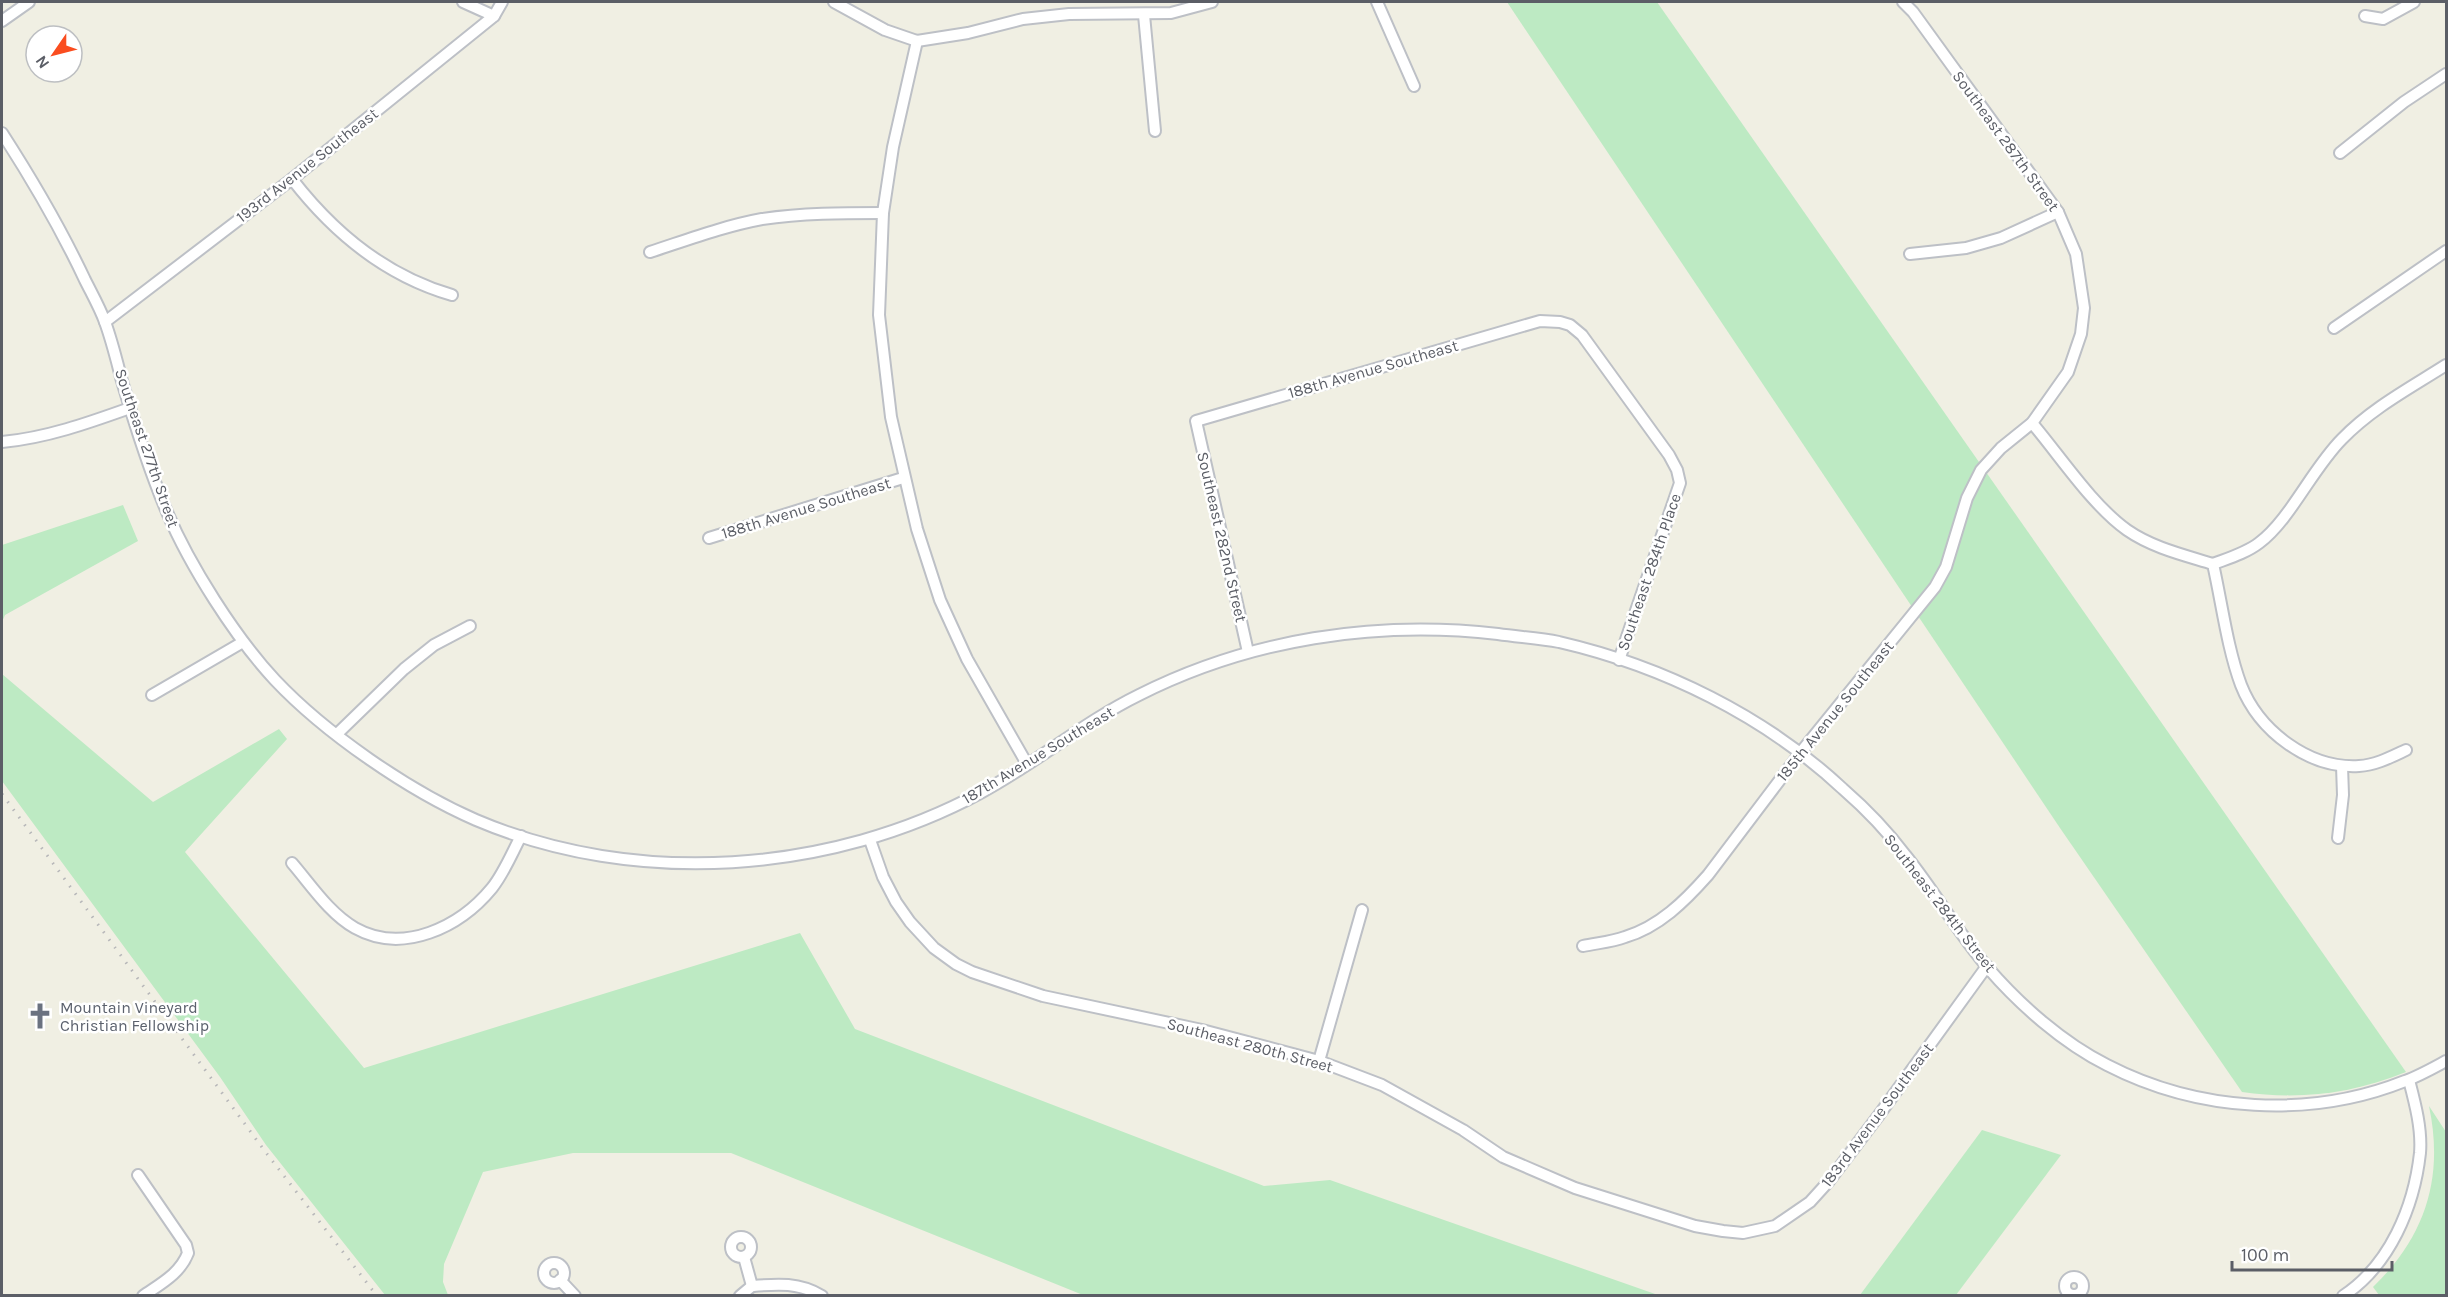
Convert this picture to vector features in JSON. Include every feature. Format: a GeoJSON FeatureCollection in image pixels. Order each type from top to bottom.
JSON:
{"type":"FeatureCollection","features":[{"type":"Feature","properties":{"kind":"street"},"geometry":{"type":"LineString","coordinates":[[2,21],[29,2]]}},
{"type":"Feature","properties":{"kind":"street"},"geometry":{"type":"LineString","coordinates":[[464,2],[494,16]]}},
{"type":"Feature","properties":{"kind":"street","name":"193rd Avenue Southeast"},"geometry":{"type":"LineString","coordinates":[[105,322],[292,178],[494,16],[502,2]]}},
{"type":"Feature","properties":{"kind":"street"},"geometry":{"type":"LineString","coordinates":[[834,2],[885,30],[917,41],[968,33],[1035,18],[1070,14],[1171,13],[1212,2]]}},
{"type":"Feature","properties":{"kind":"street"},"geometry":{"type":"LineString","coordinates":[[1377,2],[1414,86]]}},
{"type":"Feature","properties":{"kind":"street","name":"Southeast 287th Street"},"geometry":{"type":"LineString","coordinates":[[1903,2],[1913,12],[2058,212],[2076,254],[2084,308],[2081,334],[2068,372],[2032,423]]}},
{"type":"Feature","properties":{"kind":"street"},"geometry":{"type":"LineString","coordinates":[[2365,16],[2383,19],[2414,2]]}},
{"type":"Feature","properties":{"kind":"street"},"geometry":{"type":"LineString","coordinates":[[1144,15],[1155,131]]}},
{"type":"Feature","properties":{"kind":"street"},"geometry":{"type":"LineString","coordinates":[[917,41],[893,147],[883,213],[879,315],[891,417],[903,478],[940,600],[967,659],[1027,764]]}},
{"type":"Feature","properties":{"kind":"street"},"geometry":{"type":"LineString","coordinates":[[2340,153],[2404,102],[2446,74]]}},
{"type":"Feature","properties":{"kind":"street","name":"Southeast 277th Street"},"geometry":{"type":"LineString","coordinates":[[2,133],[57,223],[105,322],[130,408],[165,508],[186,552],[243,642],[276,681],[337,734]]}},
{"type":"Feature","properties":{"kind":"street"},"geometry":{"type":"LineString","coordinates":[[292,178],[316,207],[351,242],[380,262],[425,287],[452,295]]}},
{"type":"Feature","properties":{"kind":"street"},"geometry":{"type":"LineString","coordinates":[[1910,254],[1966,248],[2001,238],[2058,212]]}},
{"type":"Feature","properties":{"kind":"street"},"geometry":{"type":"LineString","coordinates":[[650,252],[713,231],[761,219],[821,213],[883,213]]}},
{"type":"Feature","properties":{"kind":"street"},"geometry":{"type":"LineString","coordinates":[[2334,328],[2446,251]]}},
{"type":"Feature","properties":{"kind":"street","name":"188th Avenue Southeast"},"geometry":{"type":"LineString","coordinates":[[1196,421],[1540,321],[1551,320]]}},
{"type":"Feature","properties":{"kind":"street","name":"Southeast 284th Place"},"geometry":{"type":"LineString","coordinates":[[1551,320],[1570,325],[1593,347],[1669,455],[1677,470],[1680,483],[1619,660]]}},
{"type":"Feature","properties":{"kind":"street"},"geometry":{"type":"LineString","coordinates":[[2032,423],[2102,506],[2128,530],[2156,546],[2213,564],[2259,543],[2275,528],[2311,476],[2341,440],[2375,410],[2446,365]]}},
{"type":"Feature","properties":{"kind":"street"},"geometry":{"type":"LineString","coordinates":[[2,442],[24,440],[75,427],[130,408]]}},
{"type":"Feature","properties":{"kind":"street","name":"Southeast 282nd Street"},"geometry":{"type":"LineString","coordinates":[[1196,421],[1248,652]]}},
{"type":"Feature","properties":{"kind":"street","name":"185th Avenue Southeast"},"geometry":{"type":"LineString","coordinates":[[1583,946],[1626,937],[1658,923],[1708,875],[1801,752],[1935,587],[1946,567],[1967,498],[1981,470],[1990,459],[2032,423]]}},
{"type":"Feature","properties":{"kind":"street","name":"188th Avenue Southeast"},"geometry":{"type":"LineString","coordinates":[[709,538],[903,478]]}},
{"type":"Feature","properties":{"kind":"street"},"geometry":{"type":"LineString","coordinates":[[2213,564],[2242,686],[2253,706],[2286,742],[2303,754],[2323,763],[2342,766],[2376,764],[2406,750]]}},
{"type":"Feature","properties":{"kind":"street"},"geometry":{"type":"LineString","coordinates":[[337,734],[404,669],[434,645],[470,626]]}},
{"type":"Feature","properties":{"kind":"street","name":"187th Avenue Southeast"},"geometry":{"type":"LineString","coordinates":[[337,734],[406,782],[472,818],[521,836],[582,852],[648,861],[720,862],[795,856],[870,840],[950,808],[987,789],[1140,694],[1248,652],[1298,640],[1374,630],[1453,629],[1554,641],[1619,660]]}},
{"type":"Feature","properties":{"kind":"street"},"geometry":{"type":"LineString","coordinates":[[152,695],[243,642]]}},
{"type":"Feature","properties":{"kind":"street","name":"Southeast 284th Street"},"geometry":{"type":"LineString","coordinates":[[1619,660],[1678,681],[1737,712],[1801,752],[1862,806],[1904,852],[1987,966],[2014,995],[2065,1039],[2102,1063],[2144,1082],[2186,1095],[2269,1107],[2340,1099],[2377,1091],[2409,1080],[2446,1061]]}},
{"type":"Feature","properties":{"kind":"street"},"geometry":{"type":"LineString","coordinates":[[2338,838],[2343,795],[2342,766]]}},
{"type":"Feature","properties":{"kind":"street"},"geometry":{"type":"LineString","coordinates":[[292,863],[332,910],[353,927],[369,935],[392,940],[415,938],[435,932],[477,904],[493,887],[521,836]]}},
{"type":"Feature","properties":{"kind":"street","name":"Southeast 280th Street"},"geometry":{"type":"LineString","coordinates":[[870,840],[883,877],[910,922],[934,948],[964,968],[1043,996],[1202,1030],[1319,1061],[1383,1085],[1463,1130],[1503,1157],[1575,1188],[1695,1226],[1743,1233]]}},
{"type":"Feature","properties":{"kind":"street"},"geometry":{"type":"LineString","coordinates":[[1319,1061],[1362,910]]}},
{"type":"Feature","properties":{"kind":"street","name":"183rd Avenue Southeast"},"geometry":{"type":"LineString","coordinates":[[1743,1233],[1775,1226],[1810,1202],[1830,1181],[1987,966]]}},
{"type":"Feature","properties":{"kind":"street"},"geometry":{"type":"LineString","coordinates":[[2343,1296],[2356,1287],[2387,1251],[2405,1215],[2411,1196],[2420,1152],[2416,1107],[2409,1080]]}},
{"type":"Feature","properties":{"kind":"street"},"geometry":{"type":"LineString","coordinates":[[138,1175],[186,1245],[188,1253],[182,1266],[142,1296]]}},
{"type":"Feature","properties":{"kind":"street"},"geometry":{"type":"LineString","coordinates":[[744,1257],[752,1286]]}},
{"type":"Feature","properties":{"kind":"street"},"geometry":{"type":"LineString","coordinates":[[560,1280],[575,1296]]}},
{"type":"Feature","properties":{"kind":"street"},"geometry":{"type":"LineString","coordinates":[[740,1296],[752,1286],[782,1284],[796,1285],[822,1296]]}},
{"type":"Feature","properties":{"kind":"green space"},"geometry":{"type":"Polygon","coordinates":[[[1507,2],[1657,2],[2406,1072],[2366,1086],[2325,1093],[2284,1095],[2242,1092],[2060,828],[1507,2]]]}},
{"type":"Feature","properties":{"kind":"green space"},"geometry":{"type":"Polygon","coordinates":[[[123,505],[138,541],[5,615],[2,622],[2,545],[123,505]]]}},
{"type":"Feature","properties":{"kind":"green space"},"geometry":{"type":"Polygon","coordinates":[[[2,674],[153,802],[279,729],[287,739],[185,852],[364,1068],[800,933],[855,1029],[1264,1186],[1330,1180],[1658,1295],[1083,1295],[731,1153],[573,1153],[483,1172],[444,1264],[443,1282],[448,1295],[385,1295],[266,1145],[220,1077],[2,781],[2,674]]]}},
{"type":"Feature","properties":{"kind":"green space"},"geometry":{"type":"Polygon","coordinates":[[[2429,1106],[2446,1132],[2446,1295],[2379,1295],[2373,1287],[2406,1247],[2418,1226],[2426,1204],[2432,1181],[2434,1157],[2429,1106]]]}},
{"type":"Feature","properties":{"kind":"green space"},"geometry":{"type":"Polygon","coordinates":[[[1982,1130],[2061,1155],[1956,1295],[1860,1295],[1982,1130]]]}},
{"type":"Feature","properties":{"kind":"railway"},"geometry":{"type":"LineString","coordinates":[[2,794],[264,1150],[377,1296]]}},
{"type":"Feature","properties":{"kind":"place","name":"Mountain Vineyard Christian Fellowship"},"geometry":{"type":"Point","coordinates":[40,1016]}}]}
